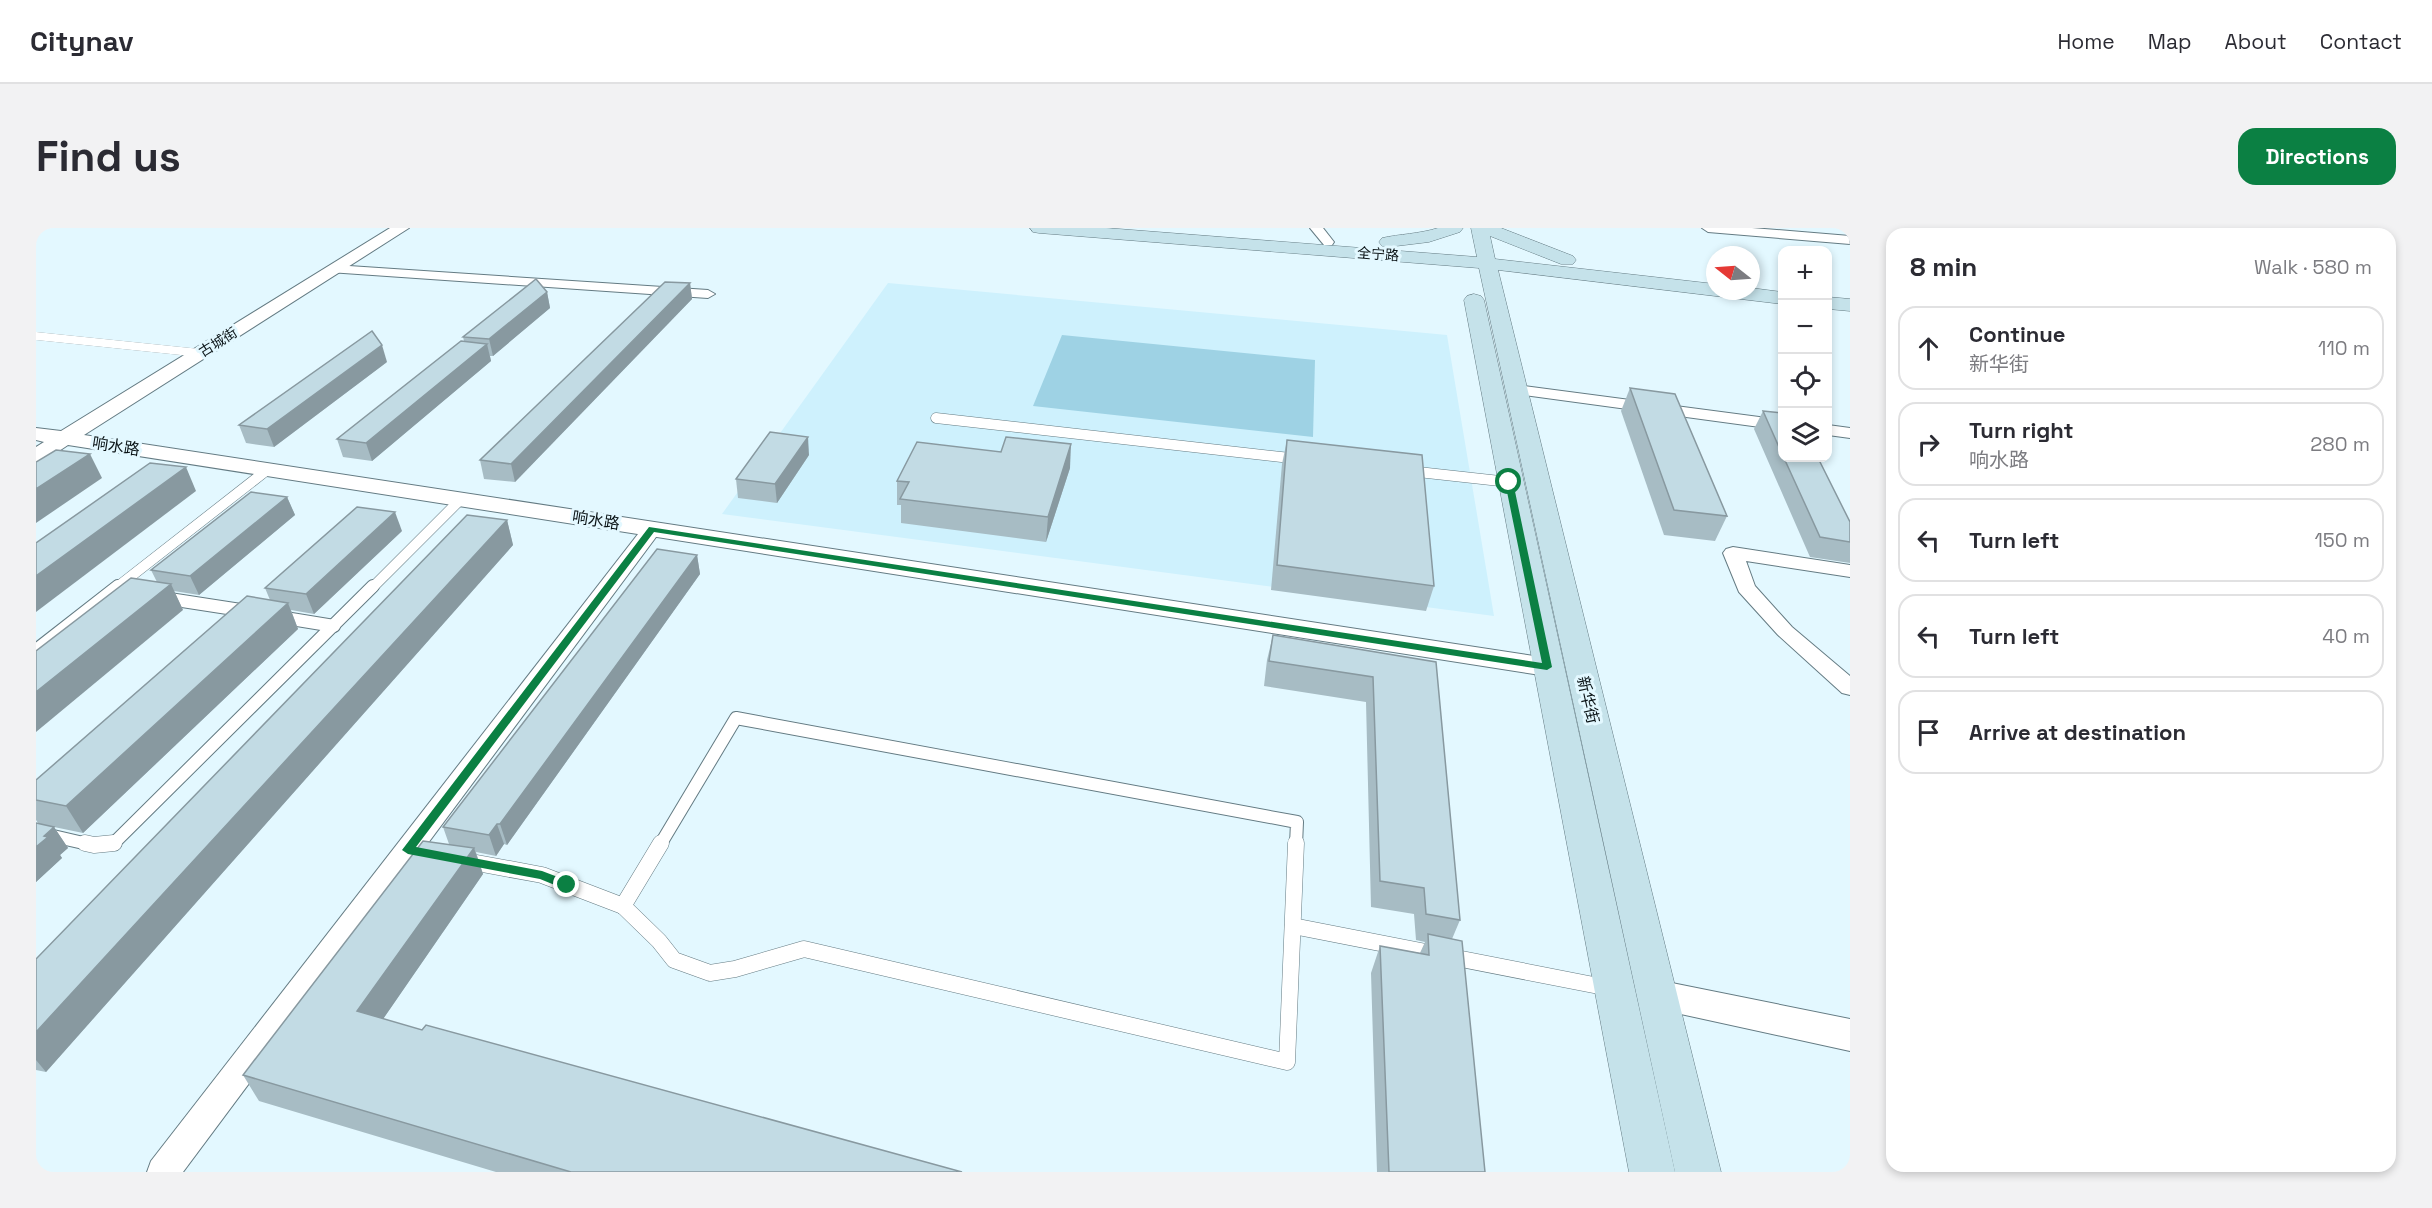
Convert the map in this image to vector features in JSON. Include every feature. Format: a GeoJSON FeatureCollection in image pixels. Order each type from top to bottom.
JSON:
{"type":"FeatureCollection","features":[{"type":"Feature","properties":{"kind":"main road","name":"全宁路"},"geometry":{"type":"LineString","coordinates":[[1040,228],[1338,246],[1470,250],[1706,288]]}},
{"type":"Feature","properties":{"kind":"main road","name":"全宁路"},"geometry":{"type":"LineString","coordinates":[[1150,228],[1338,246]]}},
{"type":"Feature","properties":{"kind":"main road"},"geometry":{"type":"LineString","coordinates":[[1338,246],[1429,237],[1470,250]]}},
{"type":"Feature","properties":{"kind":"main road"},"geometry":{"type":"LineString","coordinates":[[1338,246],[1409,261],[1519,243],[1564,259],[1622,274]]}},
{"type":"Feature","properties":{"kind":"main road","name":"新华街"},"geometry":{"type":"LineString","coordinates":[[1470,250],[1487,313],[1516,390],[1698,1172]]}},
{"type":"Feature","properties":{"kind":"main road","name":"全宁路"},"geometry":{"type":"LineString","coordinates":[[1622,274],[1706,279]]}},
{"type":"Feature","properties":{"kind":"main road"},"geometry":{"type":"LineString","coordinates":[[1487,313],[1499,296],[1512,285],[1560,277],[1622,274]]}},
{"type":"Feature","properties":{"kind":"main road"},"geometry":{"type":"LineString","coordinates":[[1760,285],[1778,287]]}},
{"type":"Feature","properties":{"kind":"main road"},"geometry":{"type":"LineString","coordinates":[[1832,292],[1850,294]]}},
{"type":"Feature","properties":{"kind":"main road"},"geometry":{"type":"LineString","coordinates":[[1760,295],[1778,298]]}},
{"type":"Feature","properties":{"kind":"main road"},"geometry":{"type":"LineString","coordinates":[[1832,303],[1850,305]]}},
{"type":"Feature","properties":{"kind":"main road","name":"新华街"},"geometry":{"type":"LineString","coordinates":[[1487,313],[1509,482],[1652,1172]]}},
{"type":"Feature","properties":{"kind":"street","name":"古城街"},"geometry":{"type":"LineString","coordinates":[[36,456],[400,228]]}},
{"type":"Feature","properties":{"kind":"street"},"geometry":{"type":"LineString","coordinates":[[1316,228],[1338,246]]}},
{"type":"Feature","properties":{"kind":"street"},"geometry":{"type":"LineString","coordinates":[[1708,228],[1850,240]]}},
{"type":"Feature","properties":{"kind":"street"},"geometry":{"type":"LineString","coordinates":[[334,269],[708,294]]}},
{"type":"Feature","properties":{"kind":"street"},"geometry":{"type":"LineString","coordinates":[[1516,390],[1778,424]]}},
{"type":"Feature","properties":{"kind":"street"},"geometry":{"type":"LineString","coordinates":[[1832,431],[1850,433]]}},
{"type":"Feature","properties":{"kind":"street","name":"响水路"},"geometry":{"type":"LineString","coordinates":[[36,434],[1547,667]]}},
{"type":"Feature","properties":{"kind":"street"},"geometry":{"type":"LineString","coordinates":[[163,1172],[414,851],[652,529]]}},
{"type":"Feature","properties":{"kind":"street"},"geometry":{"type":"LineString","coordinates":[[1850,571],[1733,553],[1746,588],[1785,631],[1850,688]]}},
{"type":"Feature","properties":{"kind":"street"},"geometry":{"type":"LineString","coordinates":[[1657,995],[1850,1035]]}},
{"type":"Feature","properties":{"kind":"lane"},"geometry":{"type":"LineString","coordinates":[[36,336],[200,353]]}},
{"type":"Feature","properties":{"kind":"lane"},"geometry":{"type":"LineString","coordinates":[[936,417],[1311,460]]}},
{"type":"Feature","properties":{"kind":"lane"},"geometry":{"type":"LineString","coordinates":[[36,650],[120,591],[267,470]]}},
{"type":"Feature","properties":{"kind":"lane"},"geometry":{"type":"LineString","coordinates":[[1404,471],[1509,482]]}},
{"type":"Feature","properties":{"kind":"lane"},"geometry":{"type":"LineString","coordinates":[[36,832],[94,845],[113,844],[460,500]]}},
{"type":"Feature","properties":{"kind":"lane"},"geometry":{"type":"LineString","coordinates":[[149,596],[334,626]]}},
{"type":"Feature","properties":{"kind":"lane"},"geometry":{"type":"LineString","coordinates":[[453,858],[542,875],[623,906],[659,941],[674,960],[710,973],[735,969],[804,949],[1287,1062],[1297,822],[736,718],[623,906]]}},
{"type":"Feature","properties":{"kind":"lane"},"geometry":{"type":"LineString","coordinates":[[1293,926],[1614,989]]}},
{"type":"Feature","properties":{"kind":"shaded area"},"geometry":{"type":"Polygon","coordinates":[[[888,283],[1447,335],[1494,616],[722,514],[888,283]]]}},
{"type":"Feature","properties":{"kind":"shaded area"},"geometry":{"type":"Polygon","coordinates":[[[1062,335],[1315,360],[1313,437],[1033,406],[1062,335]]]}},
{"type":"Feature","properties":{"kind":"building"},"geometry":{"type":"Polygon","coordinates":[[[536,279],[547,292],[489,339],[463,337],[536,279]]]}},
{"type":"Feature","properties":{"kind":"building"},"geometry":{"type":"Polygon","coordinates":[[[665,282],[690,283],[511,464],[480,460],[665,282]]]}},
{"type":"Feature","properties":{"kind":"building"},"geometry":{"type":"Polygon","coordinates":[[[372,331],[382,345],[267,429],[239,425],[372,331]]]}},
{"type":"Feature","properties":{"kind":"building"},"geometry":{"type":"Polygon","coordinates":[[[461,341],[487,344],[366,443],[337,439],[461,341]]]}},
{"type":"Feature","properties":{"kind":"building"},"geometry":{"type":"Polygon","coordinates":[[[1630,388],[1675,394],[1727,516],[1674,510],[1630,388]]]}},
{"type":"Feature","properties":{"kind":"building"},"geometry":{"type":"Polygon","coordinates":[[[1763,411],[1778,413],[1778,445],[1763,411]]]}},
{"type":"Feature","properties":{"kind":"building"},"geometry":{"type":"Polygon","coordinates":[[[770,432],[808,437],[775,484],[736,479],[770,432]]]}},
{"type":"Feature","properties":{"kind":"building"},"geometry":{"type":"Polygon","coordinates":[[[1006,437],[1071,444],[1048,517],[900,499],[909,482],[897,481],[917,442],[1001,452],[1006,437]]]}},
{"type":"Feature","properties":{"kind":"building"},"geometry":{"type":"Polygon","coordinates":[[[1287,440],[1422,455],[1434,586],[1277,565],[1287,440]]]}},
{"type":"Feature","properties":{"kind":"building"},"geometry":{"type":"Polygon","coordinates":[[[56,450],[90,454],[36,489],[36,462],[56,450]]]}},
{"type":"Feature","properties":{"kind":"building"},"geometry":{"type":"Polygon","coordinates":[[[1786,462],[1820,462],[1850,522],[1850,542],[1820,537],[1786,462]]]}},
{"type":"Feature","properties":{"kind":"building"},"geometry":{"type":"Polygon","coordinates":[[[150,463],[186,467],[36,576],[36,543],[150,463]]]}},
{"type":"Feature","properties":{"kind":"building"},"geometry":{"type":"Polygon","coordinates":[[[251,492],[287,497],[190,576],[151,570],[251,492]]]}},
{"type":"Feature","properties":{"kind":"building"},"geometry":{"type":"Polygon","coordinates":[[[357,507],[395,512],[306,594],[265,588],[357,507]]]}},
{"type":"Feature","properties":{"kind":"building"},"geometry":{"type":"Polygon","coordinates":[[[467,515],[507,520],[36,1032],[36,959],[467,515]]]}},
{"type":"Feature","properties":{"kind":"building"},"geometry":{"type":"Polygon","coordinates":[[[657,549],[697,555],[500,824],[497,824],[489,835],[443,827],[657,549]]]}},
{"type":"Feature","properties":{"kind":"building"},"geometry":{"type":"Polygon","coordinates":[[[131,578],[171,584],[36,692],[36,651],[131,578]]]}},
{"type":"Feature","properties":{"kind":"building"},"geometry":{"type":"Polygon","coordinates":[[[247,596],[288,603],[66,806],[36,800],[36,780],[247,596]]]}},
{"type":"Feature","properties":{"kind":"building"},"geometry":{"type":"Polygon","coordinates":[[[1273,635],[1436,662],[1460,920],[1426,914],[1424,888],[1380,881],[1373,677],[1269,661],[1273,635]]]}},
{"type":"Feature","properties":{"kind":"building"},"geometry":{"type":"Polygon","coordinates":[[[36,823],[54,827],[44,836],[48,837],[36,847],[36,823]]]}},
{"type":"Feature","properties":{"kind":"building"},"geometry":{"type":"Polygon","coordinates":[[[423,841],[474,848],[357,1011],[422,1030],[426,1025],[962,1172],[571,1172],[243,1075],[423,841]]]}},
{"type":"Feature","properties":{"kind":"building"},"geometry":{"type":"Polygon","coordinates":[[[1428,934],[1462,941],[1485,1172],[1389,1172],[1380,946],[1429,955],[1428,934]]]}},
{"type":"Feature","properties":{"kind":"route"},"geometry":{"type":"LineString","coordinates":[[567,885],[542,875],[408,850],[652,529],[1547,667],[1509,482]]}}]}
